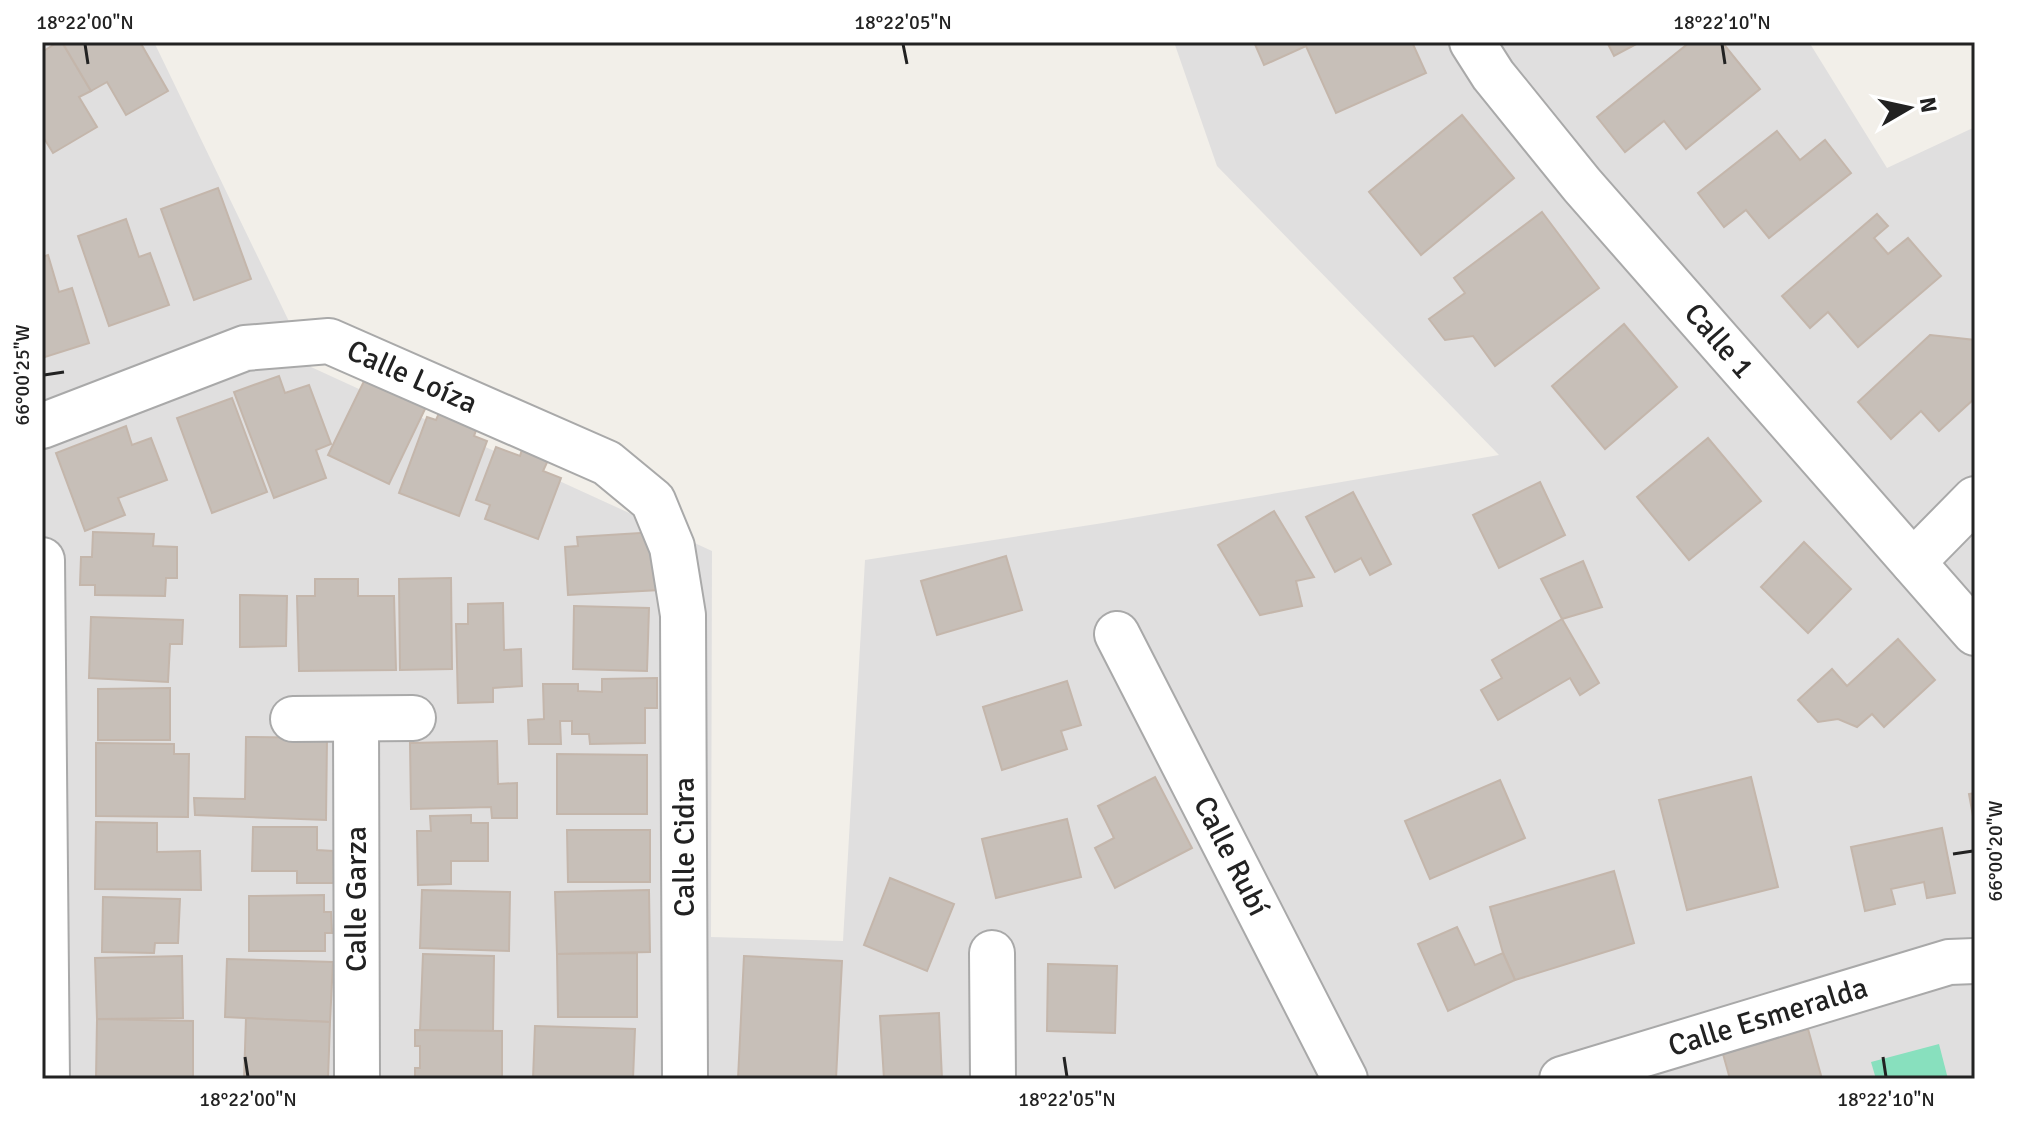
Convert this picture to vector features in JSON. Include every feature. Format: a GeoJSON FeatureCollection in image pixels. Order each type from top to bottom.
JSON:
{"type":"FeatureCollection","features":[{"type":"Feature","properties":{"kind":"street","name":"Calle 1"},"geometry":{"type":"LineString","coordinates":[[1472,42],[1493,75],[1582,185],[1975,633]]}},
{"type":"Feature","properties":{"kind":"street","name":"Calle Loíza"},"geometry":{"type":"LineString","coordinates":[[42,426],[245,348],[329,341],[607,463],[653,501],[672,547],[683,615]]}},
{"type":"Feature","properties":{"kind":"street"},"geometry":{"type":"LineString","coordinates":[[1913,562],[1975,499]]}},
{"type":"Feature","properties":{"kind":"street"},"geometry":{"type":"LineString","coordinates":[[42,560],[47,1079]]}},
{"type":"Feature","properties":{"kind":"street","name":"Calle Cidra"},"geometry":{"type":"LineString","coordinates":[[683,615],[685,1079]]}},
{"type":"Feature","properties":{"kind":"street","name":"Calle Rubí"},"geometry":{"type":"LineString","coordinates":[[1117,634],[1345,1079]]}},
{"type":"Feature","properties":{"kind":"street"},"geometry":{"type":"LineString","coordinates":[[293,719],[413,718]]}},
{"type":"Feature","properties":{"kind":"street","name":"Calle Garza"},"geometry":{"type":"LineString","coordinates":[[356,719],[357,1079]]}},
{"type":"Feature","properties":{"kind":"street"},"geometry":{"type":"LineString","coordinates":[[992,953],[993,1079]]}},
{"type":"Feature","properties":{"kind":"street","name":"Calle Esmeralda"},"geometry":{"type":"LineString","coordinates":[[1562,1079],[1949,962],[1975,961]]}},
{"type":"Feature","properties":{"kind":"shaded area"},"geometry":{"type":"Polygon","coordinates":[[[42,42],[154,42],[311,367],[712,551],[711,937],[843,941],[865,560],[1499,455],[1217,166],[1174,42],[1809,42],[1887,168],[1975,127],[1975,1079],[42,1079],[42,42]]]}},
{"type":"Feature","properties":{"kind":"green space"},"geometry":{"type":"Polygon","coordinates":[[[1939,1044],[1948,1079],[1876,1079],[1871,1062],[1939,1044]]]}},
{"type":"Feature","properties":{"kind":"building"},"geometry":{"type":"Polygon","coordinates":[[[62,42],[91,91],[79,97],[97,127],[53,153],[42,135],[42,52],[62,42]]]}},
{"type":"Feature","properties":{"kind":"building"},"geometry":{"type":"Polygon","coordinates":[[[62,42],[140,42],[168,91],[126,115],[107,82],[91,91],[62,42]]]}},
{"type":"Feature","properties":{"kind":"building"},"geometry":{"type":"Polygon","coordinates":[[[1254,42],[1412,42],[1426,73],[1336,113],[1306,46],[1264,65],[1254,42]]]}},
{"type":"Feature","properties":{"kind":"building"},"geometry":{"type":"Polygon","coordinates":[[[1607,42],[1640,42],[1614,56],[1607,42]]]}},
{"type":"Feature","properties":{"kind":"building"},"geometry":{"type":"Polygon","coordinates":[[[1690,42],[1722,42],[1760,89],[1686,149],[1664,121],[1625,152],[1597,117],[1690,42]]]}},
{"type":"Feature","properties":{"kind":"building"},"geometry":{"type":"Polygon","coordinates":[[[1462,115],[1514,178],[1421,255],[1369,192],[1462,115]]]}},
{"type":"Feature","properties":{"kind":"building"},"geometry":{"type":"Polygon","coordinates":[[[1777,131],[1800,160],[1825,140],[1851,173],[1769,238],[1746,210],[1724,227],[1698,193],[1777,131]]]}},
{"type":"Feature","properties":{"kind":"building"},"geometry":{"type":"Polygon","coordinates":[[[218,188],[251,279],[194,300],[161,209],[218,188]]]}},
{"type":"Feature","properties":{"kind":"building"},"geometry":{"type":"Polygon","coordinates":[[[1542,212],[1599,288],[1495,366],[1473,336],[1445,340],[1429,319],[1465,293],[1454,278],[1542,212]]]}},
{"type":"Feature","properties":{"kind":"building"},"geometry":{"type":"Polygon","coordinates":[[[1877,214],[1888,226],[1874,238],[1888,254],[1908,238],[1941,276],[1858,347],[1828,312],[1810,328],[1782,296],[1877,214]]]}},
{"type":"Feature","properties":{"kind":"building"},"geometry":{"type":"Polygon","coordinates":[[[126,219],[139,257],[150,253],[169,305],[109,326],[78,236],[126,219]]]}},
{"type":"Feature","properties":{"kind":"building"},"geometry":{"type":"Polygon","coordinates":[[[48,255],[59,292],[72,288],[89,343],[42,358],[42,257],[48,255]]]}},
{"type":"Feature","properties":{"kind":"building"},"geometry":{"type":"Polygon","coordinates":[[[1624,324],[1677,387],[1605,449],[1552,386],[1624,324]]]}},
{"type":"Feature","properties":{"kind":"building"},"geometry":{"type":"Polygon","coordinates":[[[1930,335],[1975,340],[1975,398],[1939,431],[1921,411],[1891,439],[1858,402],[1930,335]]]}},
{"type":"Feature","properties":{"kind":"building"},"geometry":{"type":"Polygon","coordinates":[[[279,376],[285,393],[309,385],[331,444],[316,450],[326,478],[274,498],[234,392],[279,376]]]}},
{"type":"Feature","properties":{"kind":"building"},"geometry":{"type":"Polygon","coordinates":[[[366,377],[426,407],[389,484],[328,455],[366,377]]]}},
{"type":"Feature","properties":{"kind":"building"},"geometry":{"type":"Polygon","coordinates":[[[232,398],[267,492],[212,513],[177,418],[232,398]]]}},
{"type":"Feature","properties":{"kind":"building"},"geometry":{"type":"Polygon","coordinates":[[[440,411],[478,425],[474,436],[487,441],[459,516],[399,493],[427,417],[436,420],[440,411]]]}},
{"type":"Feature","properties":{"kind":"building"},"geometry":{"type":"Polygon","coordinates":[[[126,426],[132,445],[151,438],[167,480],[118,498],[125,515],[85,531],[56,453],[126,426]]]}},
{"type":"Feature","properties":{"kind":"building"},"geometry":{"type":"Polygon","coordinates":[[[1708,438],[1761,501],[1689,560],[1637,497],[1708,438]]]}},
{"type":"Feature","properties":{"kind":"building"},"geometry":{"type":"Polygon","coordinates":[[[523,446],[550,456],[543,471],[561,478],[538,539],[485,519],[490,505],[476,500],[496,447],[520,456],[523,446]]]}},
{"type":"Feature","properties":{"kind":"building"},"geometry":{"type":"Polygon","coordinates":[[[1540,482],[1565,535],[1499,568],[1473,515],[1540,482]]]}},
{"type":"Feature","properties":{"kind":"building"},"geometry":{"type":"Polygon","coordinates":[[[1353,492],[1391,564],[1370,575],[1361,558],[1335,572],[1306,517],[1353,492]]]}},
{"type":"Feature","properties":{"kind":"building"},"geometry":{"type":"Polygon","coordinates":[[[1274,511],[1314,577],[1296,581],[1302,606],[1260,615],[1218,545],[1274,511]]]}},
{"type":"Feature","properties":{"kind":"building"},"geometry":{"type":"Polygon","coordinates":[[[93,532],[154,534],[153,546],[177,547],[177,578],[166,578],[165,596],[95,595],[95,585],[80,585],[81,557],[92,557],[93,532]]]}},
{"type":"Feature","properties":{"kind":"building"},"geometry":{"type":"Polygon","coordinates":[[[656,532],[660,590],[568,595],[565,547],[578,546],[577,537],[656,532]]]}},
{"type":"Feature","properties":{"kind":"building"},"geometry":{"type":"Polygon","coordinates":[[[1804,542],[1851,589],[1808,633],[1761,587],[1804,542]]]}},
{"type":"Feature","properties":{"kind":"building"},"geometry":{"type":"Polygon","coordinates":[[[1006,556],[1022,610],[937,635],[921,581],[1006,556]]]}},
{"type":"Feature","properties":{"kind":"building"},"geometry":{"type":"Polygon","coordinates":[[[1583,561],[1602,607],[1562,619],[1541,579],[1583,561]]]}},
{"type":"Feature","properties":{"kind":"building"},"geometry":{"type":"Polygon","coordinates":[[[451,578],[452,669],[400,670],[399,579],[451,578]]]}},
{"type":"Feature","properties":{"kind":"building"},"geometry":{"type":"Polygon","coordinates":[[[315,579],[358,579],[358,596],[394,596],[396,670],[299,671],[297,596],[315,596],[315,579]]]}},
{"type":"Feature","properties":{"kind":"building"},"geometry":{"type":"Polygon","coordinates":[[[240,595],[287,596],[286,646],[240,647],[240,595]]]}},
{"type":"Feature","properties":{"kind":"building"},"geometry":{"type":"Polygon","coordinates":[[[503,603],[504,650],[521,649],[522,686],[493,688],[493,702],[458,703],[456,624],[468,624],[468,604],[503,603]]]}},
{"type":"Feature","properties":{"kind":"building"},"geometry":{"type":"Polygon","coordinates":[[[574,606],[649,608],[647,671],[573,669],[574,606]]]}},
{"type":"Feature","properties":{"kind":"building"},"geometry":{"type":"Polygon","coordinates":[[[91,617],[183,620],[182,644],[170,644],[168,682],[89,678],[91,617]]]}},
{"type":"Feature","properties":{"kind":"building"},"geometry":{"type":"Polygon","coordinates":[[[1562,619],[1599,683],[1580,695],[1570,678],[1498,720],[1481,690],[1502,678],[1492,660],[1562,619]]]}},
{"type":"Feature","properties":{"kind":"building"},"geometry":{"type":"Polygon","coordinates":[[[1898,639],[1935,680],[1884,727],[1872,714],[1857,727],[1838,719],[1818,722],[1798,700],[1832,669],[1847,686],[1898,639]]]}},
{"type":"Feature","properties":{"kind":"building"},"geometry":{"type":"Polygon","coordinates":[[[657,678],[657,708],[645,708],[645,743],[590,744],[589,734],[572,734],[572,721],[560,721],[561,744],[529,744],[528,720],[544,719],[543,684],[578,684],[578,691],[602,692],[602,679],[657,678]]]}},
{"type":"Feature","properties":{"kind":"building"},"geometry":{"type":"Polygon","coordinates":[[[1067,681],[1081,725],[1061,731],[1067,749],[1002,770],[983,707],[1067,681]]]}},
{"type":"Feature","properties":{"kind":"building"},"geometry":{"type":"Polygon","coordinates":[[[170,688],[170,740],[98,740],[98,689],[170,688]]]}},
{"type":"Feature","properties":{"kind":"building"},"geometry":{"type":"Polygon","coordinates":[[[246,737],[327,738],[326,820],[195,815],[194,798],[245,799],[246,737]]]}},
{"type":"Feature","properties":{"kind":"building"},"geometry":{"type":"Polygon","coordinates":[[[497,741],[498,784],[517,783],[517,818],[492,818],[491,807],[411,809],[410,743],[497,741]]]}},
{"type":"Feature","properties":{"kind":"building"},"geometry":{"type":"Polygon","coordinates":[[[96,743],[174,744],[174,754],[189,754],[188,817],[96,816],[96,743]]]}},
{"type":"Feature","properties":{"kind":"building"},"geometry":{"type":"Polygon","coordinates":[[[557,754],[647,755],[647,814],[557,814],[557,754]]]}},
{"type":"Feature","properties":{"kind":"building"},"geometry":{"type":"Polygon","coordinates":[[[1155,777],[1192,848],[1115,888],[1095,848],[1114,838],[1098,806],[1155,777]]]}},
{"type":"Feature","properties":{"kind":"building"},"geometry":{"type":"Polygon","coordinates":[[[1751,777],[1778,887],[1687,910],[1659,800],[1751,777]]]}},
{"type":"Feature","properties":{"kind":"building"},"geometry":{"type":"Polygon","coordinates":[[[1500,780],[1525,838],[1430,879],[1405,821],[1500,780]]]}},
{"type":"Feature","properties":{"kind":"building"},"geometry":{"type":"Polygon","coordinates":[[[1975,793],[1975,827],[1969,794],[1975,793]]]}},
{"type":"Feature","properties":{"kind":"building"},"geometry":{"type":"Polygon","coordinates":[[[471,815],[471,823],[488,823],[488,861],[451,861],[451,884],[418,885],[417,831],[431,831],[430,816],[471,815]]]}},
{"type":"Feature","properties":{"kind":"building"},"geometry":{"type":"Polygon","coordinates":[[[1067,819],[1081,877],[996,898],[982,839],[1067,819]]]}},
{"type":"Feature","properties":{"kind":"building"},"geometry":{"type":"Polygon","coordinates":[[[96,822],[157,823],[157,852],[200,851],[201,890],[95,889],[96,822]]]}},
{"type":"Feature","properties":{"kind":"building"},"geometry":{"type":"Polygon","coordinates":[[[253,827],[317,827],[317,850],[333,851],[334,883],[297,883],[297,871],[252,871],[253,827]]]}},
{"type":"Feature","properties":{"kind":"building"},"geometry":{"type":"Polygon","coordinates":[[[1942,828],[1955,893],[1927,898],[1924,882],[1891,889],[1895,904],[1865,911],[1851,847],[1942,828]]]}},
{"type":"Feature","properties":{"kind":"building"},"geometry":{"type":"Polygon","coordinates":[[[567,830],[650,830],[650,882],[568,882],[567,830]]]}},
{"type":"Feature","properties":{"kind":"building"},"geometry":{"type":"Polygon","coordinates":[[[1614,871],[1634,943],[1515,980],[1503,953],[1490,907],[1614,871]]]}},
{"type":"Feature","properties":{"kind":"building"},"geometry":{"type":"Polygon","coordinates":[[[890,878],[954,904],[927,971],[864,945],[890,878]]]}},
{"type":"Feature","properties":{"kind":"building"},"geometry":{"type":"Polygon","coordinates":[[[422,890],[510,892],[509,951],[420,948],[422,890]]]}},
{"type":"Feature","properties":{"kind":"building"},"geometry":{"type":"Polygon","coordinates":[[[649,890],[650,952],[557,954],[555,892],[649,890]]]}},
{"type":"Feature","properties":{"kind":"building"},"geometry":{"type":"Polygon","coordinates":[[[324,895],[324,912],[331,912],[332,933],[325,933],[325,951],[249,951],[249,896],[324,895]]]}},
{"type":"Feature","properties":{"kind":"building"},"geometry":{"type":"Polygon","coordinates":[[[103,897],[180,899],[178,943],[155,943],[154,953],[102,952],[103,897]]]}},
{"type":"Feature","properties":{"kind":"building"},"geometry":{"type":"Polygon","coordinates":[[[1457,927],[1475,965],[1503,953],[1515,980],[1448,1011],[1418,944],[1457,927]]]}},
{"type":"Feature","properties":{"kind":"building"},"geometry":{"type":"Polygon","coordinates":[[[637,953],[637,1017],[558,1017],[557,954],[637,953]]]}},
{"type":"Feature","properties":{"kind":"building"},"geometry":{"type":"Polygon","coordinates":[[[423,954],[494,956],[493,1031],[420,1031],[423,954]]]}},
{"type":"Feature","properties":{"kind":"building"},"geometry":{"type":"Polygon","coordinates":[[[182,956],[183,1018],[97,1019],[95,958],[182,956]]]}},
{"type":"Feature","properties":{"kind":"building"},"geometry":{"type":"Polygon","coordinates":[[[744,956],[842,961],[836,1079],[738,1079],[744,956]]]}},
{"type":"Feature","properties":{"kind":"building"},"geometry":{"type":"Polygon","coordinates":[[[227,959],[333,962],[330,1022],[225,1017],[227,959]]]}},
{"type":"Feature","properties":{"kind":"building"},"geometry":{"type":"Polygon","coordinates":[[[1048,964],[1117,966],[1115,1033],[1047,1031],[1048,964]]]}},
{"type":"Feature","properties":{"kind":"building"},"geometry":{"type":"Polygon","coordinates":[[[939,1013],[942,1079],[884,1079],[880,1016],[939,1013]]]}},
{"type":"Feature","properties":{"kind":"building"},"geometry":{"type":"Polygon","coordinates":[[[246,1018],[330,1022],[328,1079],[244,1079],[246,1018]]]}},
{"type":"Feature","properties":{"kind":"building"},"geometry":{"type":"Polygon","coordinates":[[[97,1019],[193,1021],[193,1079],[96,1079],[97,1019]]]}},
{"type":"Feature","properties":{"kind":"building"},"geometry":{"type":"Polygon","coordinates":[[[535,1026],[635,1029],[633,1079],[533,1079],[535,1026]]]}},
{"type":"Feature","properties":{"kind":"building"},"geometry":{"type":"Polygon","coordinates":[[[1808,1029],[1822,1079],[1730,1079],[1723,1054],[1808,1029]]]}},
{"type":"Feature","properties":{"kind":"building"},"geometry":{"type":"Polygon","coordinates":[[[415,1030],[502,1031],[502,1077],[415,1079],[415,1068],[420,1068],[420,1046],[415,1046],[415,1030]]]}},
{"type":"Feature","properties":{"kind":"building"},"geometry":{"type":"Polygon","coordinates":[[[1115,1078],[1115,1079],[1058,1079],[1115,1078]]]}}]}
